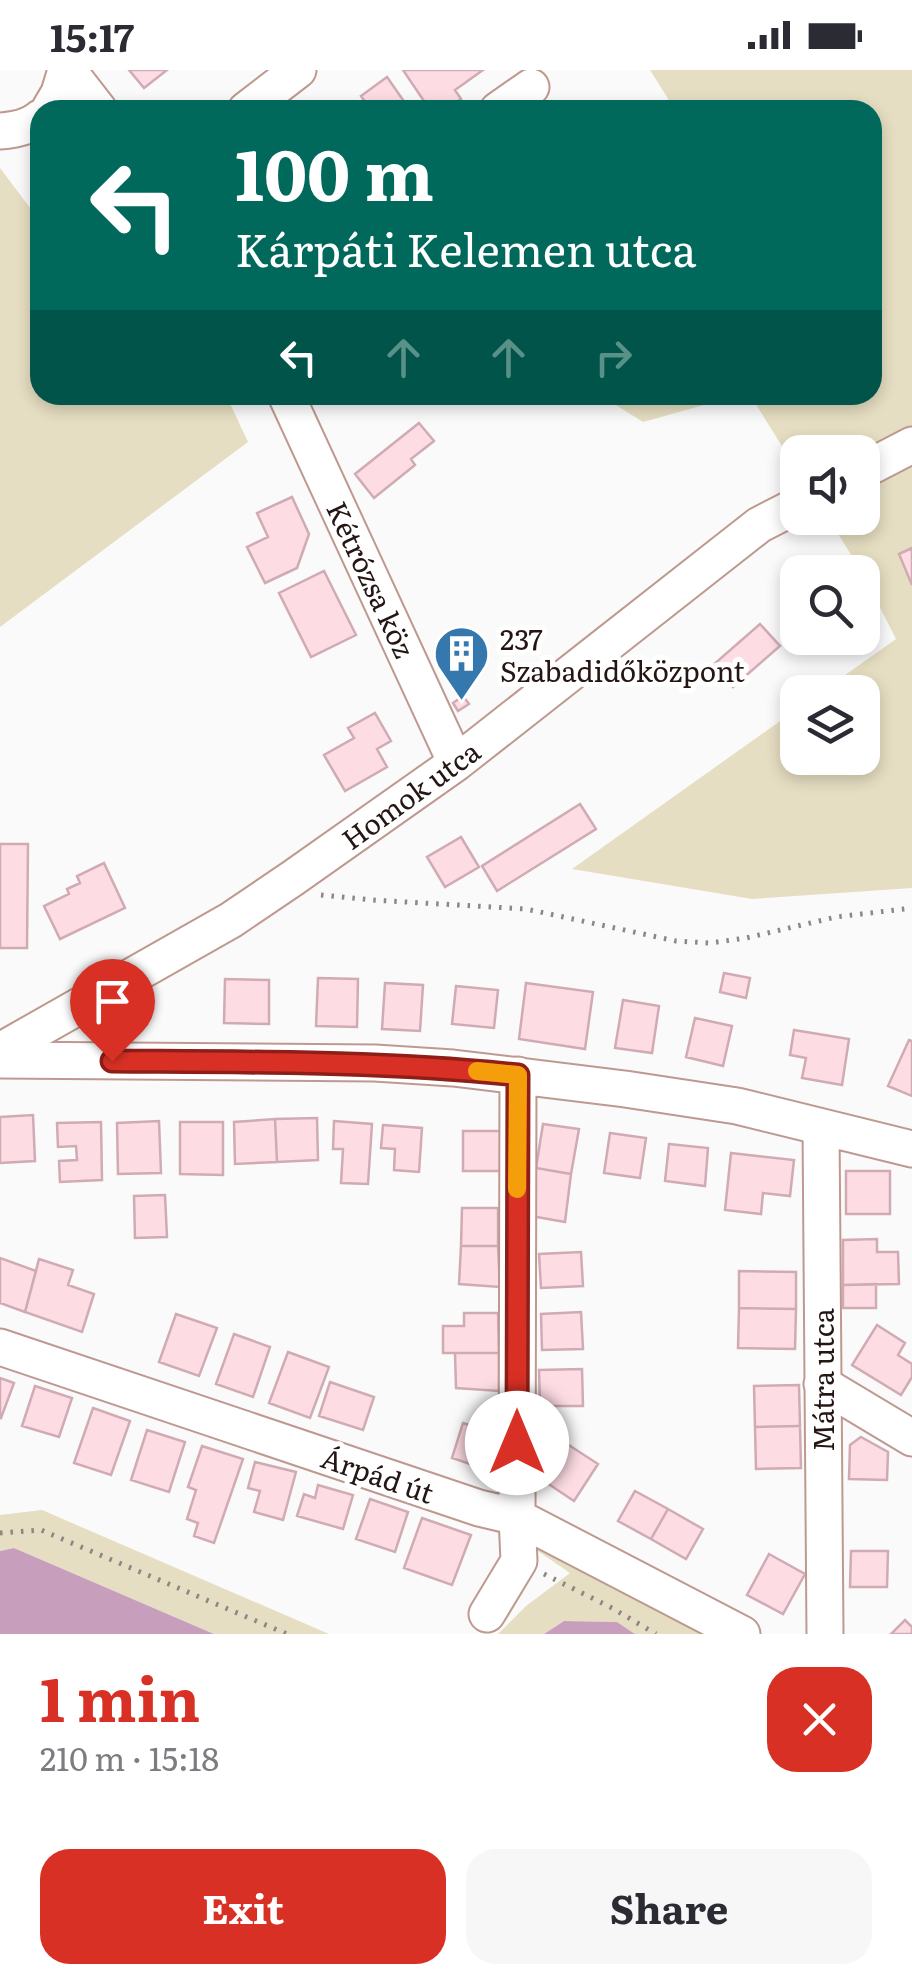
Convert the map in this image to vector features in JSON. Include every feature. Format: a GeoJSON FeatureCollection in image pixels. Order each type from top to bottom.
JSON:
{"type":"FeatureCollection","features":[{"type":"Feature","properties":{"kind":"street"},"geometry":{"type":"LineString","coordinates":[[55,100],[67,70]]}},
{"type":"Feature","properties":{"kind":"street"},"geometry":{"type":"LineString","coordinates":[[67,70],[91,100]]}},
{"type":"Feature","properties":{"kind":"street"},"geometry":{"type":"LineString","coordinates":[[259,100],[298,70]]}},
{"type":"Feature","properties":{"kind":"street"},"geometry":{"type":"LineString","coordinates":[[512,100],[531,87]]}},
{"type":"Feature","properties":{"kind":"street"},"geometry":{"type":"LineString","coordinates":[[0,130],[30,124]]}},
{"type":"Feature","properties":{"kind":"street","name":"Kétrózsa köz"},"geometry":{"type":"LineString","coordinates":[[291,405],[456,763]]}},
{"type":"Feature","properties":{"kind":"street"},"geometry":{"type":"LineString","coordinates":[[880,461],[912,445]]}},
{"type":"Feature","properties":{"kind":"street","name":"Homok utca"},"geometry":{"type":"LineString","coordinates":[[0,1052],[231,920],[293,878],[456,763],[759,525],[780,514]]}},
{"type":"Feature","properties":{"kind":"street"},"geometry":{"type":"LineString","coordinates":[[0,1060],[375,1063],[453,1068],[737,1106],[912,1149]]}},
{"type":"Feature","properties":{"kind":"street"},"geometry":{"type":"LineString","coordinates":[[487,1614],[519,1560],[518,1075]]}},
{"type":"Feature","properties":{"kind":"street","name":"Mátra utca"},"geometry":{"type":"LineString","coordinates":[[822,1127],[825,1634]]}},
{"type":"Feature","properties":{"kind":"street","name":"Árpád út"},"geometry":{"type":"LineString","coordinates":[[0,1347],[479,1508],[517,1517],[742,1634]]}},
{"type":"Feature","properties":{"kind":"street"},"geometry":{"type":"LineString","coordinates":[[822,1384],[912,1438]]}},
{"type":"Feature","properties":{"kind":"path"},"geometry":{"type":"LineString","coordinates":[[293,878],[323,896],[526,909],[676,941],[710,943],[836,917],[912,908]]}},
{"type":"Feature","properties":{"kind":"path"},"geometry":{"type":"LineString","coordinates":[[0,1532],[40,1530],[287,1634]]}},
{"type":"Feature","properties":{"kind":"path"},"geometry":{"type":"LineString","coordinates":[[542,1573],[656,1634]]}},
{"type":"Feature","properties":{"kind":"shaded area"},"geometry":{"type":"Polygon","coordinates":[[[650,70],[912,70],[912,888],[752,899],[572,869],[780,721],[780,775],[880,775],[880,675],[845,675],[873,655],[880,655],[880,650],[896,639],[880,607],[880,555],[851,555],[839,535],[880,535],[880,435],[780,435],[780,443],[756,405],[882,405],[882,100],[669,100],[650,70]]]}},
{"type":"Feature","properties":{"kind":"shaded area"},"geometry":{"type":"Polygon","coordinates":[[[0,168],[30,208],[30,405],[231,405],[248,442],[0,627],[0,168]]]}},
{"type":"Feature","properties":{"kind":"shaded area"},"geometry":{"type":"Polygon","coordinates":[[[616,405],[704,405],[643,422],[616,405]]]}},
{"type":"Feature","properties":{"kind":"shaded area"},"geometry":{"type":"Polygon","coordinates":[[[42,1510],[329,1634],[214,1634],[14,1548],[0,1551],[0,1515],[42,1510]]]}},
{"type":"Feature","properties":{"kind":"shaded area"},"geometry":{"type":"Polygon","coordinates":[[[538,1534],[708,1634],[635,1634],[617,1622],[564,1621],[544,1634],[498,1634],[526,1606],[570,1573],[532,1547],[538,1534]]]}},
{"type":"Feature","properties":{"kind":"shaded area"},"geometry":{"type":"Polygon","coordinates":[[[14,1548],[214,1634],[0,1634],[0,1551],[14,1548]]]}},
{"type":"Feature","properties":{"kind":"shaded area"},"geometry":{"type":"Polygon","coordinates":[[[564,1621],[617,1622],[635,1634],[544,1634],[564,1621]]]}},
{"type":"Feature","properties":{"kind":"building"},"geometry":{"type":"Polygon","coordinates":[[[129,70],[167,70],[144,88],[129,70]]]}},
{"type":"Feature","properties":{"kind":"building"},"geometry":{"type":"Polygon","coordinates":[[[403,70],[483,70],[455,90],[459,100],[423,100],[403,70]]]}},
{"type":"Feature","properties":{"kind":"building"},"geometry":{"type":"Polygon","coordinates":[[[387,77],[403,100],[364,100],[361,96],[387,77]]]}},
{"type":"Feature","properties":{"kind":"building"},"geometry":{"type":"Polygon","coordinates":[[[419,423],[434,441],[411,459],[415,465],[374,498],[355,474],[419,423]]]}},
{"type":"Feature","properties":{"kind":"building"},"geometry":{"type":"Polygon","coordinates":[[[292,497],[309,534],[297,568],[265,583],[247,547],[268,537],[257,513],[292,497]]]}},
{"type":"Feature","properties":{"kind":"building"},"geometry":{"type":"Polygon","coordinates":[[[912,548],[912,585],[899,554],[912,548]]]}},
{"type":"Feature","properties":{"kind":"building"},"geometry":{"type":"Polygon","coordinates":[[[324,571],[356,635],[311,657],[279,593],[324,571]]]}},
{"type":"Feature","properties":{"kind":"building"},"geometry":{"type":"Polygon","coordinates":[[[760,624],[780,646],[733,687],[713,665],[760,624]]]}},
{"type":"Feature","properties":{"kind":"building","name":"237 Szabadidőközpont"},"geometry":{"type":"Polygon","coordinates":[[[463,696],[469,704],[458,711],[453,703],[463,696]]]}},
{"type":"Feature","properties":{"kind":"building"},"geometry":{"type":"Polygon","coordinates":[[[375,713],[391,741],[377,749],[387,767],[345,791],[324,755],[354,738],[348,728],[375,713]]]}},
{"type":"Feature","properties":{"kind":"building"},"geometry":{"type":"Polygon","coordinates":[[[580,804],[596,829],[497,891],[482,866],[580,804]]]}},
{"type":"Feature","properties":{"kind":"building"},"geometry":{"type":"Polygon","coordinates":[[[461,837],[479,867],[445,887],[427,857],[461,837]]]}},
{"type":"Feature","properties":{"kind":"building"},"geometry":{"type":"Polygon","coordinates":[[[0,844],[28,844],[27,948],[0,948],[0,844]]]}},
{"type":"Feature","properties":{"kind":"building"},"geometry":{"type":"Polygon","coordinates":[[[104,863],[125,908],[60,939],[44,906],[69,894],[67,889],[80,883],[77,876],[104,863]]]}},
{"type":"Feature","properties":{"kind":"building"},"geometry":{"type":"Polygon","coordinates":[[[724,973],[750,978],[746,998],[720,992],[724,973]]]}},
{"type":"Feature","properties":{"kind":"building"},"geometry":{"type":"Polygon","coordinates":[[[318,978],[358,979],[357,1027],[316,1026],[318,978]]]}},
{"type":"Feature","properties":{"kind":"building"},"geometry":{"type":"Polygon","coordinates":[[[225,979],[269,980],[269,1024],[224,1023],[225,979]]]}},
{"type":"Feature","properties":{"kind":"building"},"geometry":{"type":"Polygon","coordinates":[[[385,983],[423,985],[420,1031],[382,1029],[385,983]]]}},
{"type":"Feature","properties":{"kind":"building"},"geometry":{"type":"Polygon","coordinates":[[[526,983],[593,992],[585,1049],[519,1039],[526,983]]]}},
{"type":"Feature","properties":{"kind":"building"},"geometry":{"type":"Polygon","coordinates":[[[456,986],[498,990],[494,1028],[452,1024],[456,986]]]}},
{"type":"Feature","properties":{"kind":"building"},"geometry":{"type":"Polygon","coordinates":[[[623,1000],[659,1006],[652,1053],[615,1048],[623,1000]]]}},
{"type":"Feature","properties":{"kind":"building"},"geometry":{"type":"Polygon","coordinates":[[[695,1018],[732,1026],[723,1066],[686,1057],[695,1018]]]}},
{"type":"Feature","properties":{"kind":"building"},"geometry":{"type":"Polygon","coordinates":[[[794,1030],[849,1039],[842,1085],[802,1078],[806,1058],[790,1055],[794,1030]]]}},
{"type":"Feature","properties":{"kind":"building"},"geometry":{"type":"Polygon","coordinates":[[[909,1040],[912,1041],[912,1096],[888,1086],[909,1040]]]}},
{"type":"Feature","properties":{"kind":"building"},"geometry":{"type":"Polygon","coordinates":[[[33,1115],[35,1161],[0,1163],[0,1117],[33,1115]]]}},
{"type":"Feature","properties":{"kind":"building"},"geometry":{"type":"Polygon","coordinates":[[[317,1118],[318,1160],[277,1162],[275,1119],[317,1118]]]}},
{"type":"Feature","properties":{"kind":"building"},"geometry":{"type":"Polygon","coordinates":[[[275,1119],[277,1162],[235,1164],[234,1122],[275,1119]]]}},
{"type":"Feature","properties":{"kind":"building"},"geometry":{"type":"Polygon","coordinates":[[[159,1121],[161,1173],[118,1174],[117,1123],[159,1121]]]}},
{"type":"Feature","properties":{"kind":"building"},"geometry":{"type":"Polygon","coordinates":[[[334,1121],[372,1124],[368,1184],[341,1183],[343,1149],[333,1149],[334,1121]]]}},
{"type":"Feature","properties":{"kind":"building"},"geometry":{"type":"Polygon","coordinates":[[[101,1122],[102,1180],[60,1182],[59,1161],[77,1160],[76,1146],[58,1147],[57,1123],[101,1122]]]}},
{"type":"Feature","properties":{"kind":"building"},"geometry":{"type":"Polygon","coordinates":[[[180,1122],[223,1122],[223,1175],[180,1174],[180,1122]]]}},
{"type":"Feature","properties":{"kind":"building"},"geometry":{"type":"Polygon","coordinates":[[[543,1124],[579,1129],[571,1174],[536,1168],[543,1124]]]}},
{"type":"Feature","properties":{"kind":"building"},"geometry":{"type":"Polygon","coordinates":[[[383,1125],[422,1128],[419,1172],[394,1170],[395,1149],[381,1148],[383,1125]]]}},
{"type":"Feature","properties":{"kind":"building"},"geometry":{"type":"Polygon","coordinates":[[[463,1131],[503,1131],[503,1171],[463,1171],[463,1131]]]}},
{"type":"Feature","properties":{"kind":"building"},"geometry":{"type":"Polygon","coordinates":[[[610,1133],[646,1138],[640,1178],[604,1173],[610,1133]]]}},
{"type":"Feature","properties":{"kind":"building"},"geometry":{"type":"Polygon","coordinates":[[[669,1144],[708,1148],[705,1186],[665,1181],[669,1144]]]}},
{"type":"Feature","properties":{"kind":"building"},"geometry":{"type":"Polygon","coordinates":[[[731,1153],[794,1160],[790,1196],[763,1193],[761,1214],[725,1210],[731,1153]]]}},
{"type":"Feature","properties":{"kind":"building"},"geometry":{"type":"Polygon","coordinates":[[[536,1168],[571,1174],[565,1222],[531,1216],[536,1168]]]}},
{"type":"Feature","properties":{"kind":"building"},"geometry":{"type":"Polygon","coordinates":[[[846,1171],[890,1171],[890,1214],[846,1214],[846,1171]]]}},
{"type":"Feature","properties":{"kind":"building"},"geometry":{"type":"Polygon","coordinates":[[[165,1195],[167,1237],[135,1238],[134,1196],[165,1195]]]}},
{"type":"Feature","properties":{"kind":"building"},"geometry":{"type":"Polygon","coordinates":[[[462,1208],[498,1208],[498,1246],[461,1246],[462,1208]]]}},
{"type":"Feature","properties":{"kind":"building"},"geometry":{"type":"Polygon","coordinates":[[[877,1239],[877,1252],[898,1252],[899,1284],[843,1285],[843,1240],[877,1239]]]}},
{"type":"Feature","properties":{"kind":"building"},"geometry":{"type":"Polygon","coordinates":[[[461,1246],[498,1246],[500,1287],[459,1284],[461,1246]]]}},
{"type":"Feature","properties":{"kind":"building"},"geometry":{"type":"Polygon","coordinates":[[[581,1252],[583,1286],[541,1288],[539,1254],[581,1252]]]}},
{"type":"Feature","properties":{"kind":"building"},"geometry":{"type":"Polygon","coordinates":[[[0,1258],[36,1271],[25,1312],[0,1303],[0,1258]]]}},
{"type":"Feature","properties":{"kind":"building"},"geometry":{"type":"Polygon","coordinates":[[[39,1259],[73,1270],[68,1285],[94,1294],[82,1332],[25,1312],[39,1259]]]}},
{"type":"Feature","properties":{"kind":"building"},"geometry":{"type":"Polygon","coordinates":[[[739,1271],[796,1272],[796,1309],[739,1308],[739,1271]]]}},
{"type":"Feature","properties":{"kind":"building"},"geometry":{"type":"Polygon","coordinates":[[[876,1284],[876,1308],[843,1308],[843,1285],[876,1284]]]}},
{"type":"Feature","properties":{"kind":"building"},"geometry":{"type":"Polygon","coordinates":[[[739,1308],[796,1309],[795,1349],[738,1348],[739,1308]]]}},
{"type":"Feature","properties":{"kind":"building"},"geometry":{"type":"Polygon","coordinates":[[[581,1312],[583,1349],[542,1350],[541,1314],[581,1312]]]}},
{"type":"Feature","properties":{"kind":"building"},"geometry":{"type":"Polygon","coordinates":[[[464,1313],[498,1313],[499,1353],[443,1353],[443,1326],[464,1326],[464,1313]]]}},
{"type":"Feature","properties":{"kind":"building"},"geometry":{"type":"Polygon","coordinates":[[[176,1314],[217,1328],[199,1376],[159,1362],[176,1314]]]}},
{"type":"Feature","properties":{"kind":"building"},"geometry":{"type":"Polygon","coordinates":[[[877,1325],[905,1343],[898,1355],[912,1364],[912,1377],[901,1395],[852,1365],[877,1325]]]}},
{"type":"Feature","properties":{"kind":"building"},"geometry":{"type":"Polygon","coordinates":[[[234,1334],[270,1347],[253,1397],[216,1384],[234,1334]]]}},
{"type":"Feature","properties":{"kind":"building"},"geometry":{"type":"Polygon","coordinates":[[[288,1352],[329,1367],[310,1418],[269,1403],[288,1352]]]}},
{"type":"Feature","properties":{"kind":"building"},"geometry":{"type":"Polygon","coordinates":[[[455,1353],[499,1353],[499,1391],[456,1388],[455,1353]]]}},
{"type":"Feature","properties":{"kind":"building"},"geometry":{"type":"Polygon","coordinates":[[[582,1369],[583,1406],[540,1406],[539,1370],[582,1369]]]}},
{"type":"Feature","properties":{"kind":"building"},"geometry":{"type":"Polygon","coordinates":[[[0,1378],[14,1383],[1,1418],[0,1417],[0,1378]]]}},
{"type":"Feature","properties":{"kind":"building"},"geometry":{"type":"Polygon","coordinates":[[[330,1382],[374,1397],[363,1430],[319,1416],[330,1382]]]}},
{"type":"Feature","properties":{"kind":"building"},"geometry":{"type":"Polygon","coordinates":[[[799,1385],[800,1426],[755,1427],[754,1386],[799,1385]]]}},
{"type":"Feature","properties":{"kind":"building"},"geometry":{"type":"Polygon","coordinates":[[[35,1386],[72,1398],[59,1437],[22,1426],[35,1386]]]}},
{"type":"Feature","properties":{"kind":"building"},"geometry":{"type":"Polygon","coordinates":[[[93,1408],[130,1421],[111,1475],[74,1463],[93,1408]]]}},
{"type":"Feature","properties":{"kind":"building"},"geometry":{"type":"Polygon","coordinates":[[[463,1423],[494,1433],[491,1471],[452,1458],[463,1423]]]}},
{"type":"Feature","properties":{"kind":"building"},"geometry":{"type":"Polygon","coordinates":[[[800,1426],[801,1468],[756,1469],[755,1427],[800,1426]]]}},
{"type":"Feature","properties":{"kind":"building"},"geometry":{"type":"Polygon","coordinates":[[[147,1430],[185,1442],[169,1492],[131,1480],[147,1430]]]}},
{"type":"Feature","properties":{"kind":"building"},"geometry":{"type":"Polygon","coordinates":[[[861,1437],[888,1452],[887,1480],[849,1479],[850,1445],[861,1437]]]}},
{"type":"Feature","properties":{"kind":"building"},"geometry":{"type":"Polygon","coordinates":[[[561,1440],[598,1464],[574,1501],[538,1477],[561,1440]]]}},
{"type":"Feature","properties":{"kind":"building"},"geometry":{"type":"Polygon","coordinates":[[[202,1446],[243,1459],[214,1543],[194,1536],[198,1523],[187,1519],[196,1490],[188,1487],[202,1446]]]}},
{"type":"Feature","properties":{"kind":"building"},"geometry":{"type":"Polygon","coordinates":[[[255,1462],[296,1472],[283,1520],[254,1512],[260,1491],[248,1488],[255,1462]]]}},
{"type":"Feature","properties":{"kind":"building"},"geometry":{"type":"Polygon","coordinates":[[[318,1485],[353,1495],[343,1529],[297,1516],[304,1494],[315,1498],[318,1485]]]}},
{"type":"Feature","properties":{"kind":"building"},"geometry":{"type":"Polygon","coordinates":[[[635,1491],[668,1509],[651,1539],[618,1521],[635,1491]]]}},
{"type":"Feature","properties":{"kind":"building"},"geometry":{"type":"Polygon","coordinates":[[[370,1499],[408,1512],[395,1552],[356,1539],[370,1499]]]}},
{"type":"Feature","properties":{"kind":"building"},"geometry":{"type":"Polygon","coordinates":[[[668,1509],[703,1529],[686,1559],[651,1539],[668,1509]]]}},
{"type":"Feature","properties":{"kind":"building"},"geometry":{"type":"Polygon","coordinates":[[[422,1518],[471,1535],[452,1585],[404,1568],[422,1518]]]}},
{"type":"Feature","properties":{"kind":"building"},"geometry":{"type":"Polygon","coordinates":[[[851,1551],[888,1551],[887,1587],[850,1587],[851,1551]]]}},
{"type":"Feature","properties":{"kind":"building"},"geometry":{"type":"Polygon","coordinates":[[[769,1554],[805,1574],[783,1614],[747,1595],[769,1554]]]}},
{"type":"Feature","properties":{"kind":"building"},"geometry":{"type":"Polygon","coordinates":[[[905,1620],[912,1627],[912,1634],[891,1634],[905,1620]]]}},
{"type":"Feature","properties":{"kind":"slow traffic"},"geometry":{"type":"LineString","coordinates":[[477,1071],[518,1075],[517,1189]]}},
{"type":"Feature","properties":{"kind":"place","name":"237 Szabadidőközpont"},"geometry":{"type":"Point","coordinates":[461,703]}},
{"type":"Feature","properties":{"kind":"route"},"geometry":{"type":"LineString","coordinates":[[112,1061],[375,1063],[518,1075],[517,1443]]}}]}
